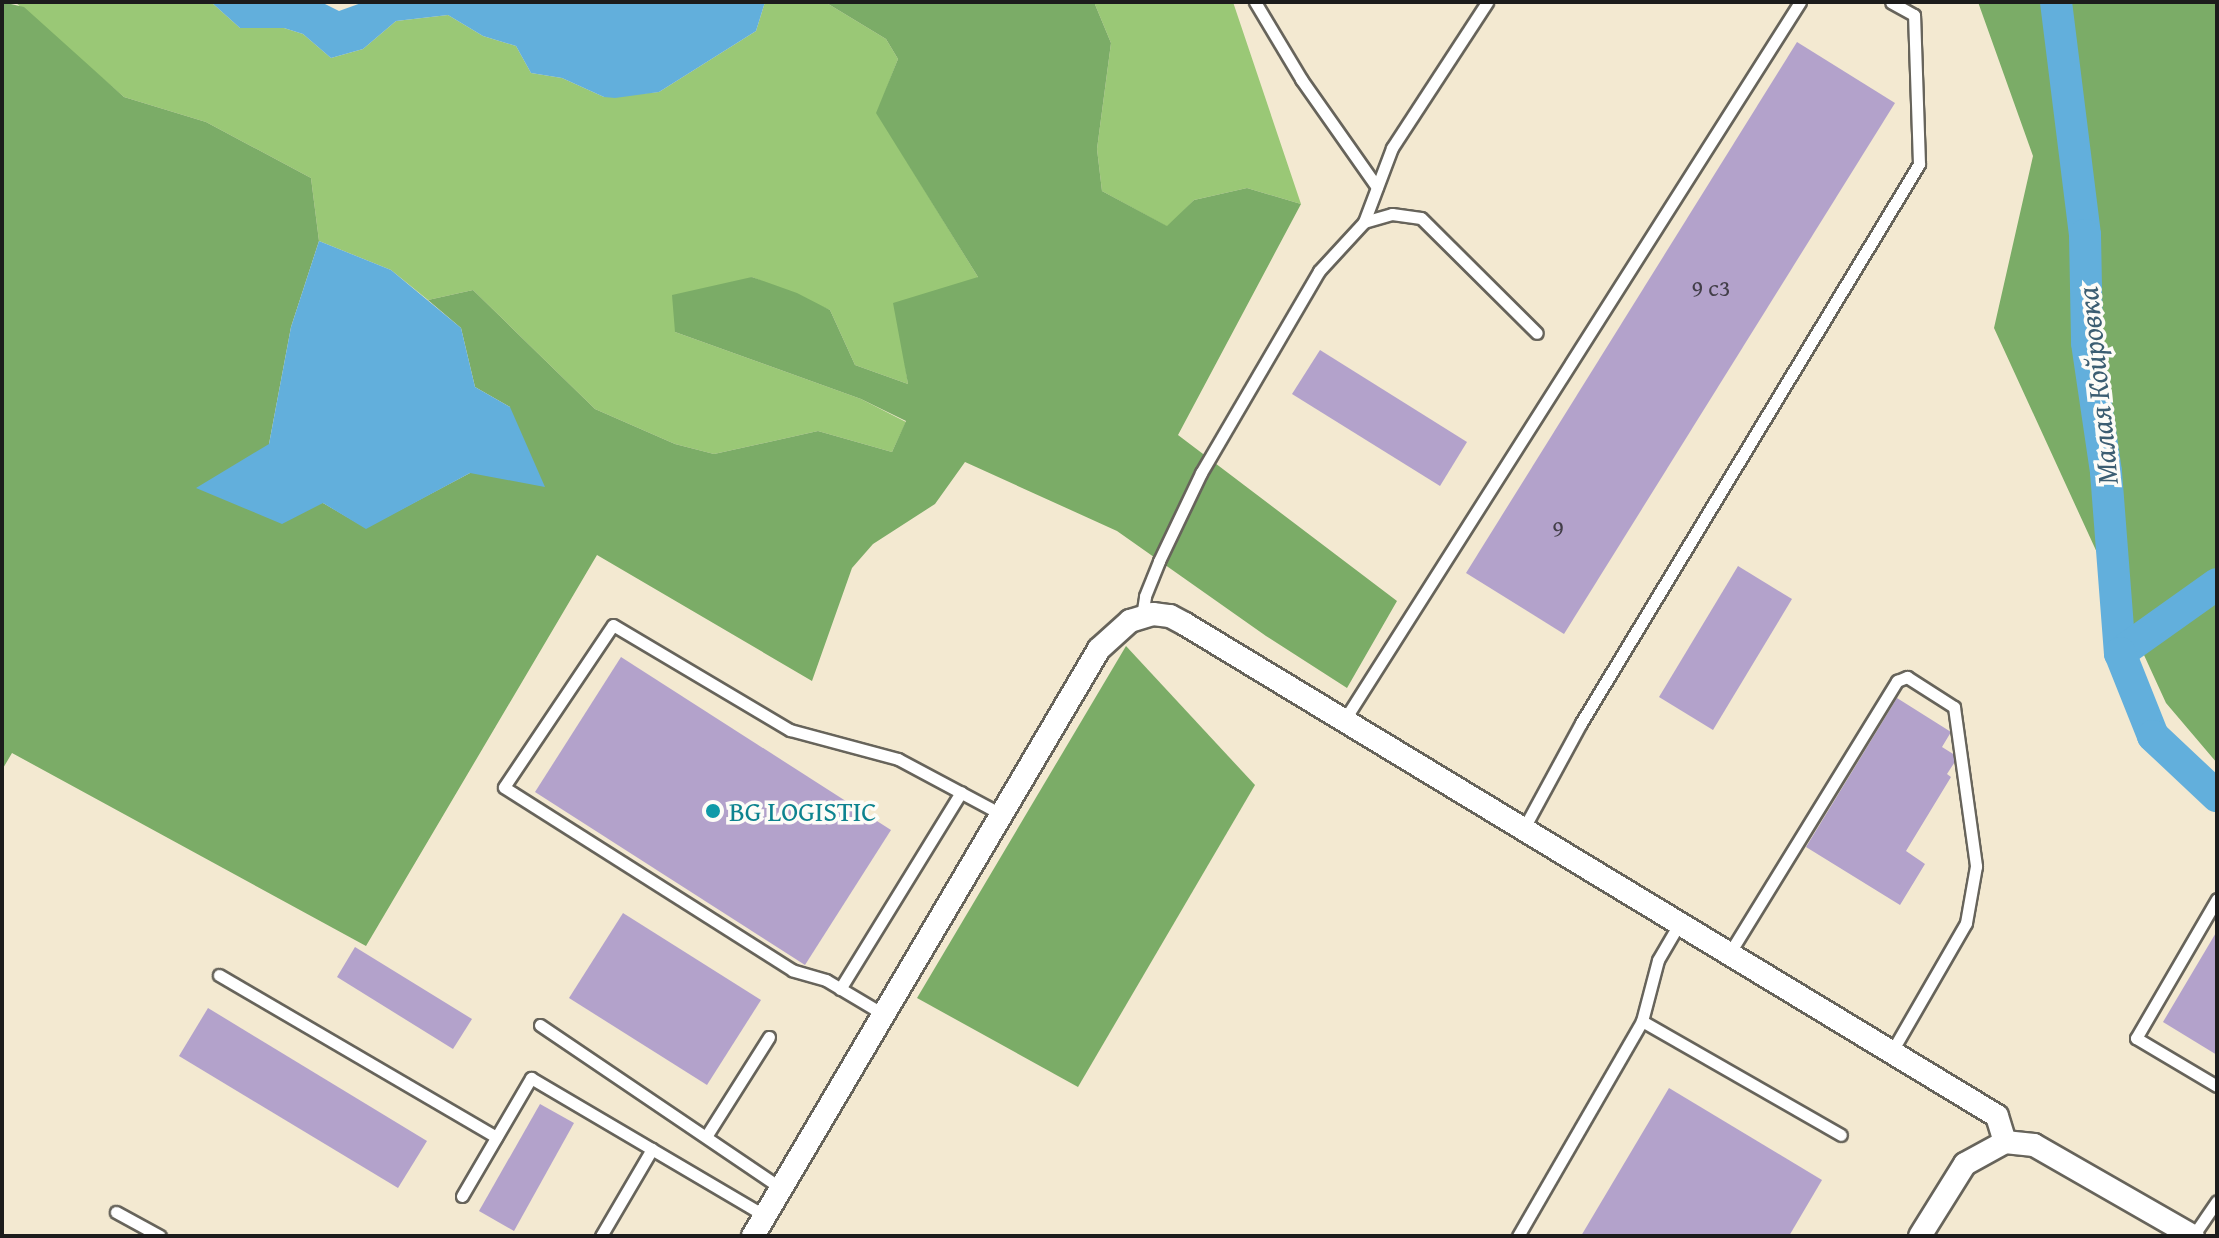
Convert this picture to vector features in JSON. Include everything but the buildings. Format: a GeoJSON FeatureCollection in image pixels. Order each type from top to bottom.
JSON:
{"type":"FeatureCollection","features":[{"type":"Feature","properties":{"kind":"street"},"geometry":{"type":"LineString","coordinates":[[753,1236],[1099,649],[1116,631],[1142,616],[1170,616],[1892,1051],[1997,1116],[2005,1142]]}},
{"type":"Feature","properties":{"kind":"street"},"geometry":{"type":"LineString","coordinates":[[1920,1236],[1965,1164],[2005,1142],[2034,1145],[2193,1236]]}},
{"type":"Feature","properties":{"kind":"lane"},"geometry":{"type":"LineString","coordinates":[[1255,2],[1301,79],[1377,187]]}},
{"type":"Feature","properties":{"kind":"lane"},"geometry":{"type":"LineString","coordinates":[[1142,616],[1145,596],[1159,561],[1201,473],[1319,271],[1364,222],[1392,148],[1487,2]]}},
{"type":"Feature","properties":{"kind":"lane"},"geometry":{"type":"LineString","coordinates":[[1345,719],[1800,2]]}},
{"type":"Feature","properties":{"kind":"lane"},"geometry":{"type":"LineString","coordinates":[[1524,828],[1581,723],[1919,164],[1914,15],[1891,2]]}},
{"type":"Feature","properties":{"kind":"lane"},"geometry":{"type":"LineString","coordinates":[[1364,222],[1392,214],[1421,218],[1537,333]]}},
{"type":"Feature","properties":{"kind":"lane"},"geometry":{"type":"LineString","coordinates":[[883,1014],[826,980],[792,970],[504,787],[613,625],[790,730],[898,759],[1001,814]]}},
{"type":"Feature","properties":{"kind":"lane"},"geometry":{"type":"LineString","coordinates":[[1729,954],[1897,681],[1907,677],[1954,707],[1976,866],[1966,923],[1892,1051]]}},
{"type":"Feature","properties":{"kind":"lane"},"geometry":{"type":"LineString","coordinates":[[840,989],[961,792]]}},
{"type":"Feature","properties":{"kind":"lane"},"geometry":{"type":"LineString","coordinates":[[2217,899],[2136,1038],[2217,1086]]}},
{"type":"Feature","properties":{"kind":"lane"},"geometry":{"type":"LineString","coordinates":[[1518,1236],[1642,1021],[1658,960],[1679,924]]}},
{"type":"Feature","properties":{"kind":"lane"},"geometry":{"type":"LineString","coordinates":[[219,975],[496,1137]]}},
{"type":"Feature","properties":{"kind":"lane"},"geometry":{"type":"LineString","coordinates":[[1642,1021],[1841,1135]]}},
{"type":"Feature","properties":{"kind":"lane"},"geometry":{"type":"LineString","coordinates":[[540,1025],[707,1135],[781,1188]]}},
{"type":"Feature","properties":{"kind":"lane"},"geometry":{"type":"LineString","coordinates":[[707,1135],[769,1037]]}},
{"type":"Feature","properties":{"kind":"lane"},"geometry":{"type":"LineString","coordinates":[[462,1196],[531,1078],[765,1216]]}},
{"type":"Feature","properties":{"kind":"lane"},"geometry":{"type":"LineString","coordinates":[[601,1236],[652,1149]]}},
{"type":"Feature","properties":{"kind":"lane"},"geometry":{"type":"LineString","coordinates":[[2193,1236],[2217,1201]]}},
{"type":"Feature","properties":{"kind":"lane"},"geometry":{"type":"LineString","coordinates":[[116,1212],[160,1236]]}},
{"type":"Feature","properties":{"kind":"green space"},"geometry":{"type":"Polygon","coordinates":[[[2,2],[24,7],[124,97],[206,122],[311,178],[319,241],[291,327],[269,444],[323,503],[366,528],[470,473],[510,407],[475,387],[461,328],[428,300],[473,290],[595,409],[675,444],[714,454],[818,431],[892,452],[906,421],[861,399],[675,332],[672,295],[752,277],[797,293],[830,310],[855,365],[908,384],[893,303],[978,277],[876,113],[898,59],[886,39],[825,2],[1094,2],[1111,43],[1097,149],[1102,191],[1167,226],[1194,200],[1247,188],[1301,204],[1178,435],[1397,601],[1347,688],[1266,636],[1117,531],[965,462],[935,504],[873,544],[852,568],[812,681],[597,555],[366,946],[12,753],[2,770],[2,2]]]}},
{"type":"Feature","properties":{"kind":"green space"},"geometry":{"type":"Polygon","coordinates":[[[15,2],[211,2],[240,28],[284,28],[303,34],[331,58],[363,49],[396,21],[448,15],[483,36],[516,46],[531,73],[562,78],[604,97],[659,92],[756,31],[765,2],[825,2],[886,39],[898,59],[877,113],[978,277],[903,351],[908,384],[855,365],[830,310],[752,277],[675,332],[861,399],[906,422],[892,452],[818,431],[714,454],[675,444],[595,409],[473,290],[428,300],[391,270],[319,241],[311,178],[206,122],[124,97],[15,2]]]}},
{"type":"Feature","properties":{"kind":"green space"},"geometry":{"type":"Polygon","coordinates":[[[1094,2],[1233,2],[1301,204],[1247,188],[1194,200],[1168,227],[1102,191],[1097,149],[1111,43],[1094,2]]]}},
{"type":"Feature","properties":{"kind":"green space"},"geometry":{"type":"Polygon","coordinates":[[[1978,2],[2217,2],[2217,763],[2166,703],[1994,328],[2033,156],[1978,2]]]}},
{"type":"Feature","properties":{"kind":"green space"},"geometry":{"type":"Polygon","coordinates":[[[1126,646],[1255,785],[1078,1087],[917,998],[1126,646]]]}},
{"type":"Feature","properties":{"kind":"water"},"geometry":{"type":"Polygon","coordinates":[[[211,2],[321,2],[339,11],[364,2],[765,2],[756,31],[659,92],[615,98],[604,97],[562,78],[531,73],[516,46],[483,36],[448,15],[396,21],[363,49],[331,58],[303,34],[284,28],[240,28],[211,2]]]}},
{"type":"Feature","properties":{"kind":"water"},"geometry":{"type":"Polygon","coordinates":[[[319,241],[391,270],[461,328],[475,387],[510,407],[545,487],[470,473],[366,529],[323,503],[282,524],[196,488],[269,444],[291,327],[319,241]]]}},
{"type":"Feature","properties":{"kind":"waterway","name":"Малая Койровка"},"geometry":{"type":"LineString","coordinates":[[2056,2],[2085,235],[2087,343],[2106,472],[2120,653],[2217,584]]}},
{"type":"Feature","properties":{"kind":"waterway"},"geometry":{"type":"LineString","coordinates":[[2120,653],[2153,736],[2217,796]]}},
{"type":"Feature","properties":{"kind":"place","name":"BG LOGISTIC"},"geometry":{"type":"Point","coordinates":[713,811]}}]}
